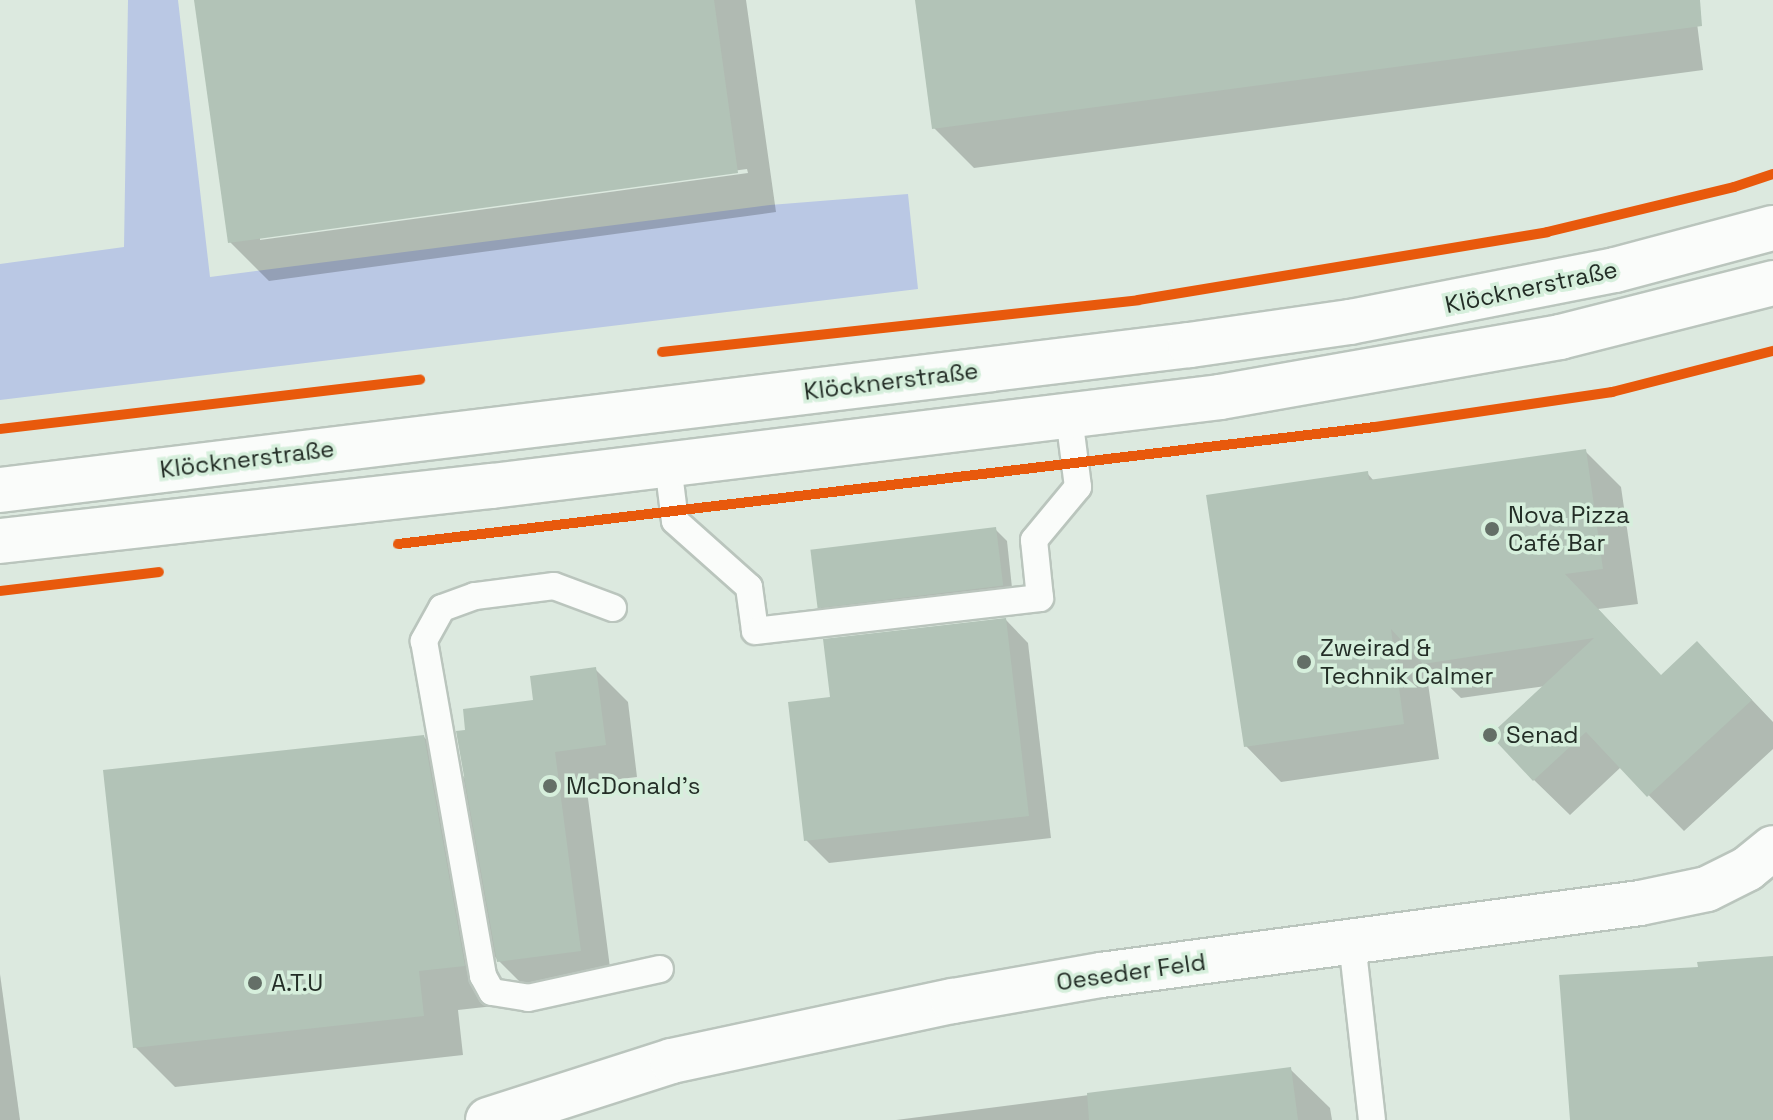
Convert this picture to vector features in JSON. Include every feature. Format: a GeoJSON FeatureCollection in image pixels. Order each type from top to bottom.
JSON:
{"type":"FeatureCollection","features":[{"type":"Feature","properties":{"kind":"main road","name":"Klöcknerstraße"},"geometry":{"type":"LineString","coordinates":[[0,490],[1365,320],[1615,270],[1773,228]]}},
{"type":"Feature","properties":{"kind":"main road"},"geometry":{"type":"LineString","coordinates":[[0,541],[668,465],[1220,397],[1560,337],[1773,283]]}},
{"type":"Feature","properties":{"kind":"main road"},"geometry":{"type":"LineString","coordinates":[[668,465],[664,439],[928,406],[966,372]]}},
{"type":"Feature","properties":{"kind":"main road","name":"Oeseder Feld"},"geometry":{"type":"LineString","coordinates":[[488,1120],[672,1061],[775,1037],[1101,975],[1640,903],[1707,889],[1747,869],[1773,848]]}},
{"type":"Feature","properties":{"kind":"lane"},"geometry":{"type":"LineString","coordinates":[[668,465],[675,521],[749,587],[755,631],[1040,598],[1034,540],[1078,487],[1069,417]]}},
{"type":"Feature","properties":{"kind":"lane"},"geometry":{"type":"LineString","coordinates":[[613,608],[554,586],[475,596],[442,608],[424,641],[483,976],[492,992],[528,998],[660,969]]}},
{"type":"Feature","properties":{"kind":"lane"},"geometry":{"type":"LineString","coordinates":[[1352,942],[1372,1120]]}},
{"type":"Feature","properties":{"kind":"shaded area"},"geometry":{"type":"Polygon","coordinates":[[[128,0],[178,0],[210,277],[770,205],[908,194],[918,289],[0,400],[0,264],[124,247],[128,0]]]}},
{"type":"Feature","properties":{"kind":"building"},"geometry":{"type":"Polygon","coordinates":[[[194,0],[714,0],[738,173],[228,243],[194,0]]]}},
{"type":"Feature","properties":{"kind":"building"},"geometry":{"type":"Polygon","coordinates":[[[915,0],[1700,0],[1702,26],[932,129],[915,0]]]}},
{"type":"Feature","properties":{"kind":"building"},"geometry":{"type":"Polygon","coordinates":[[[1586,449],[1603,569],[1565,574],[1661,675],[1697,641],[1752,700],[1647,797],[1586,732],[1533,781],[1490,735],[1594,638],[1423,664],[1391,629],[1404,724],[1244,747],[1206,495],[1368,471],[1369,480],[1586,449]]]}},
{"type":"Feature","properties":{"kind":"building"},"geometry":{"type":"Polygon","coordinates":[[[996,527],[1003,586],[818,608],[810,550],[996,527]]]}},
{"type":"Feature","properties":{"kind":"building"},"geometry":{"type":"Polygon","coordinates":[[[1006,618],[1029,816],[804,841],[788,702],[830,697],[823,639],[1006,618]]]}},
{"type":"Feature","properties":{"kind":"building"},"geometry":{"type":"Polygon","coordinates":[[[596,667],[606,745],[555,752],[581,951],[497,962],[456,731],[465,730],[463,709],[533,700],[530,676],[596,667]]]}},
{"type":"Feature","properties":{"kind":"building"},"geometry":{"type":"Polygon","coordinates":[[[424,735],[465,966],[419,971],[424,1016],[133,1048],[103,770],[424,735]]]}},
{"type":"Feature","properties":{"kind":"building"},"geometry":{"type":"Polygon","coordinates":[[[1773,956],[1773,1120],[1570,1120],[1559,975],[1698,967],[1697,962],[1773,956]]]}},
{"type":"Feature","properties":{"kind":"building"},"geometry":{"type":"Polygon","coordinates":[[[1291,1067],[1298,1120],[1089,1120],[1087,1093],[1291,1067]]]}},
{"type":"Feature","properties":{"kind":"cycle path"},"geometry":{"type":"LineString","coordinates":[[662,352],[1138,300],[1547,232],[1734,187],[1773,174]]}},
{"type":"Feature","properties":{"kind":"cycle path"},"geometry":{"type":"LineString","coordinates":[[398,544],[1375,427],[1612,392],[1773,351]]}},
{"type":"Feature","properties":{"kind":"cycle path"},"geometry":{"type":"LineString","coordinates":[[0,429],[420,380]]}},
{"type":"Feature","properties":{"kind":"cycle path"},"geometry":{"type":"LineString","coordinates":[[0,591],[159,572]]}},
{"type":"Feature","properties":{"kind":"place","name":"Nova Pizza Café Bar"},"geometry":{"type":"Point","coordinates":[1492,529]}},
{"type":"Feature","properties":{"kind":"place","name":"Zweirad & Technik Calmer"},"geometry":{"type":"Point","coordinates":[1304,662]}},
{"type":"Feature","properties":{"kind":"place","name":"Senad"},"geometry":{"type":"Point","coordinates":[1490,735]}},
{"type":"Feature","properties":{"kind":"place","name":"McDonald's"},"geometry":{"type":"Point","coordinates":[550,786]}},
{"type":"Feature","properties":{"kind":"place","name":"A.T.U"},"geometry":{"type":"Point","coordinates":[255,983]}}]}
